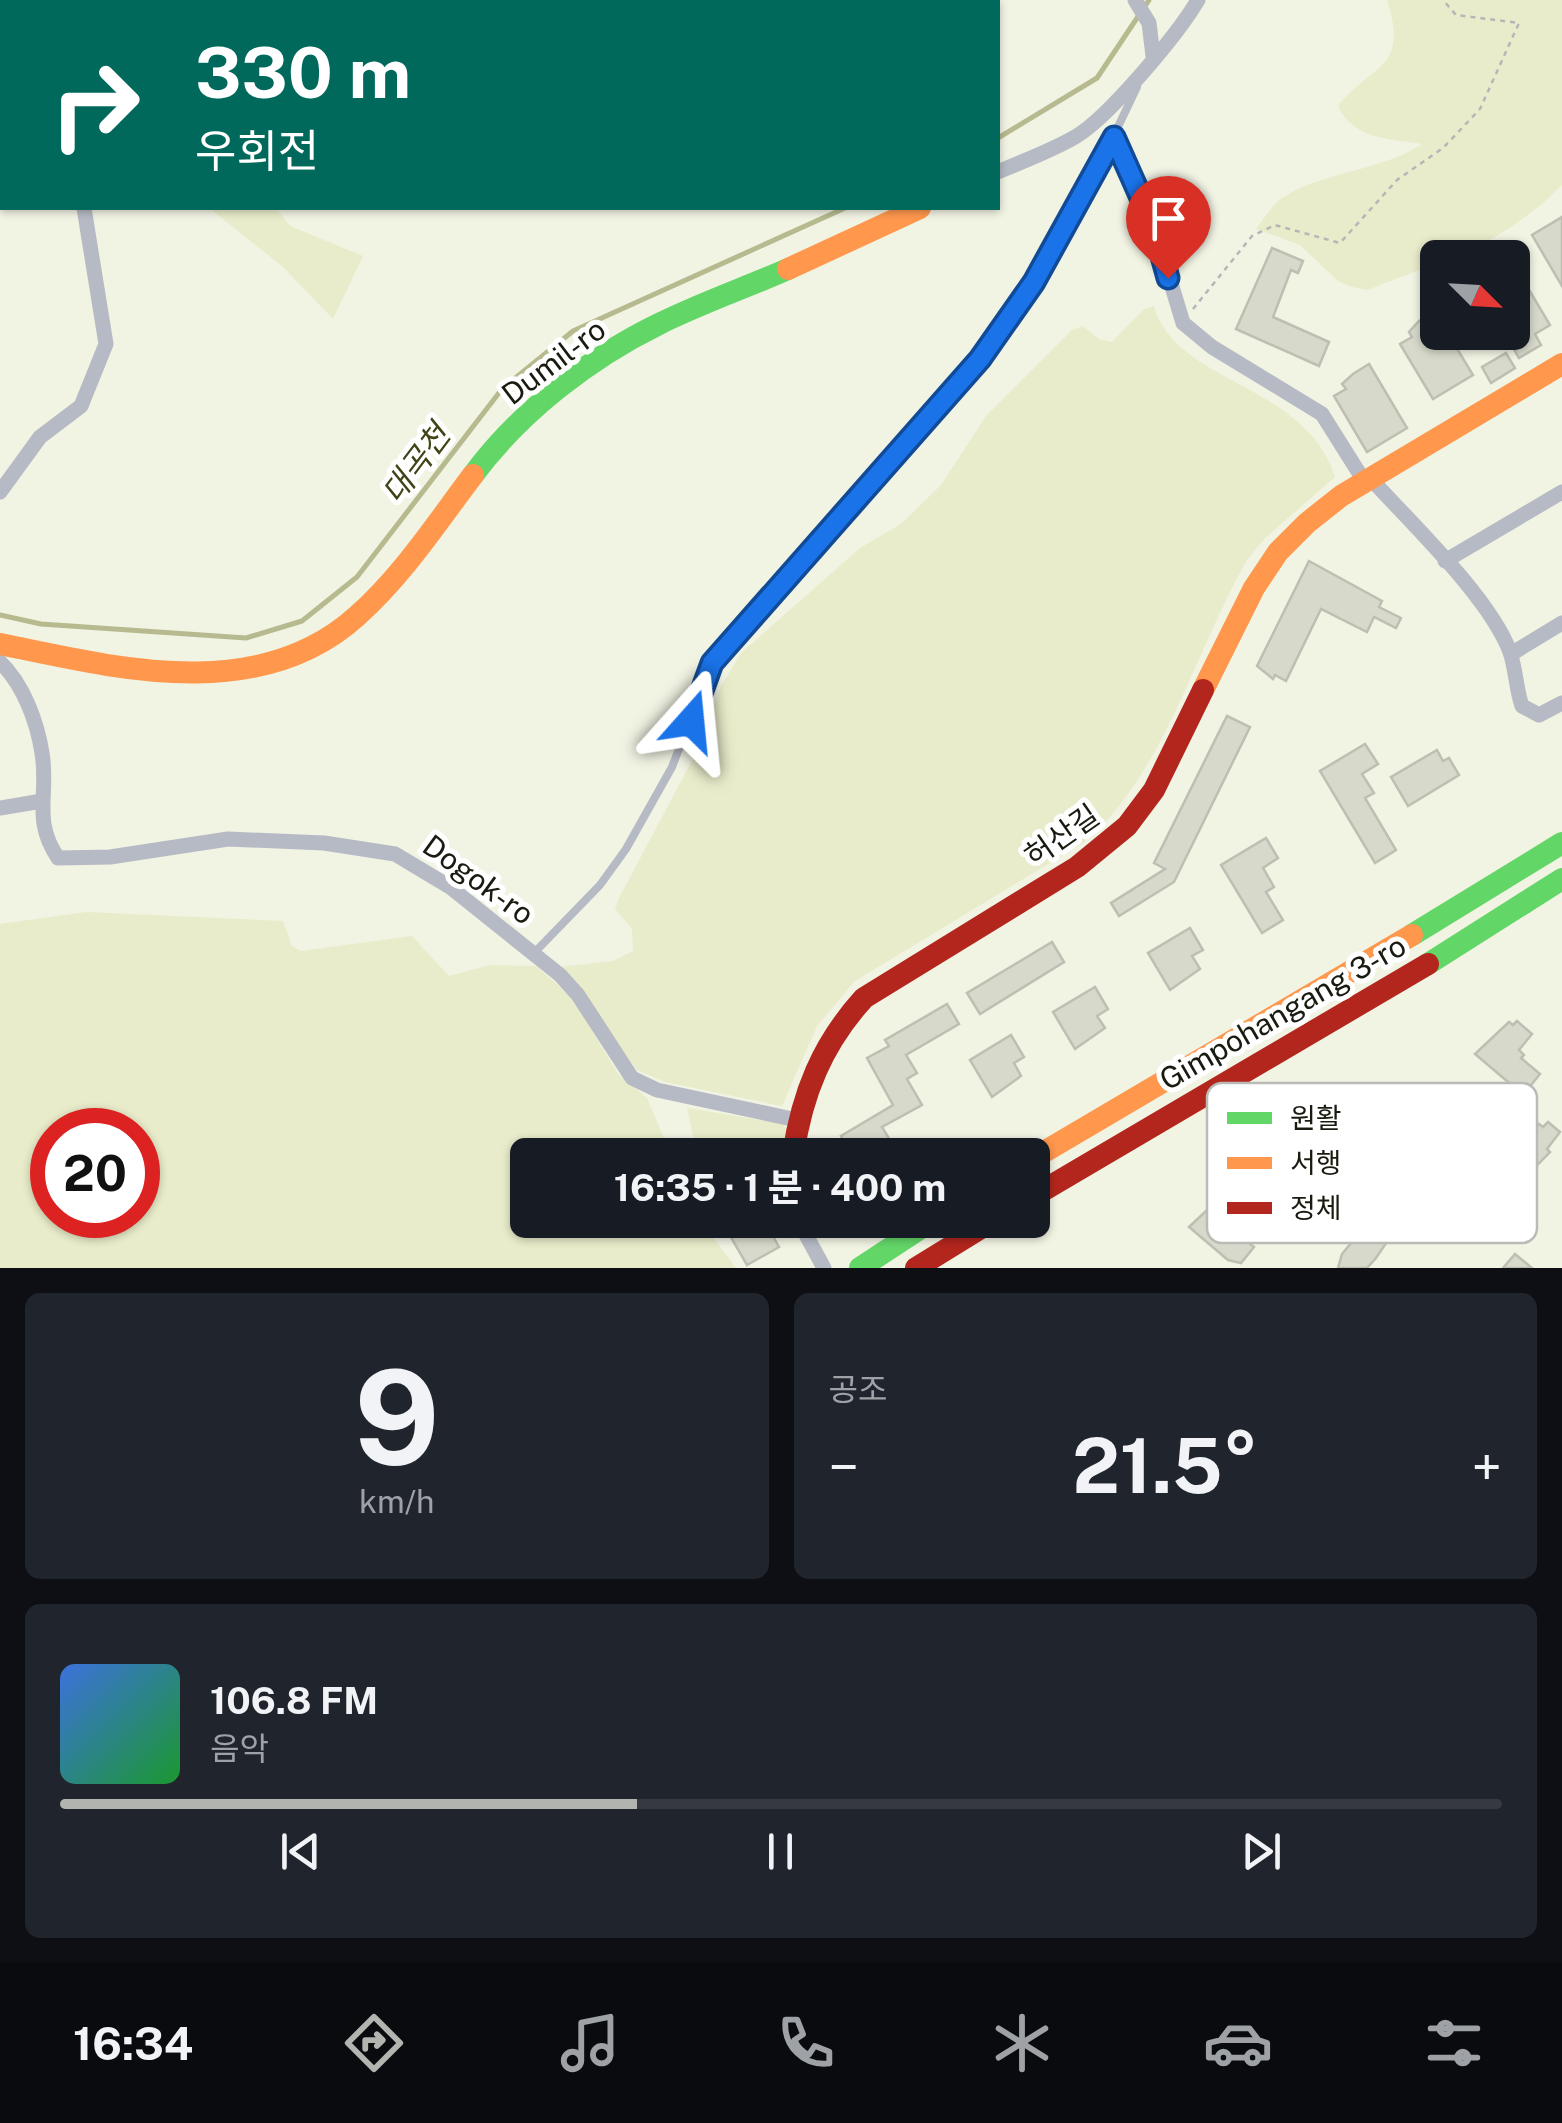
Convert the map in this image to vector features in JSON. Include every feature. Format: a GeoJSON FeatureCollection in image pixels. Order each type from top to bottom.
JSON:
{"type":"FeatureCollection","features":[{"type":"Feature","properties":{"kind":"street","name":"Dogok-ro"},"geometry":{"type":"LineString","coordinates":[[1153,56],[1180,30],[1198,0]]}},
{"type":"Feature","properties":{"kind":"street"},"geometry":{"type":"LineString","coordinates":[[1000,171],[1077,137],[1114,104],[1153,56],[1147,20],[1136,1]]}},
{"type":"Feature","properties":{"kind":"street"},"geometry":{"type":"LineString","coordinates":[[1114,137],[1154,227],[1182,322],[1212,347],[1322,414],[1369,482],[1445,561],[1497,628],[1510,654],[1519,698],[1528,712],[1539,715],[1562,703]]}},
{"type":"Feature","properties":{"kind":"street"},"geometry":{"type":"LineString","coordinates":[[0,492],[40,437],[81,406],[106,344],[84,210]]}},
{"type":"Feature","properties":{"kind":"street","name":"Dumil-ro"},"geometry":{"type":"LineString","coordinates":[[0,644],[64,658],[207,675],[252,671],[301,656],[337,635],[397,578],[521,420],[574,381],[644,332],[916,210]]}},
{"type":"Feature","properties":{"kind":"street","name":"허산길"},"geometry":{"type":"LineString","coordinates":[[795,1138],[797,1120],[826,1042],[864,998],[1095,855],[1127,826],[1154,790],[1238,617],[1268,567],[1306,523],[1562,364]]}},
{"type":"Feature","properties":{"kind":"street"},"geometry":{"type":"LineString","coordinates":[[1445,561],[1562,492]]}},
{"type":"Feature","properties":{"kind":"street"},"geometry":{"type":"LineString","coordinates":[[1510,654],[1562,623]]}},
{"type":"Feature","properties":{"kind":"street"},"geometry":{"type":"LineString","coordinates":[[0,662],[18,679],[42,753],[42,802],[0,808]]}},
{"type":"Feature","properties":{"kind":"street","name":"Dogok-ro"},"geometry":{"type":"LineString","coordinates":[[42,802],[42,835],[58,858],[110,857],[228,839],[324,843],[394,854],[450,887],[534,954]]}},
{"type":"Feature","properties":{"kind":"street","name":"Gimpohangang 3-ro"},"geometry":{"type":"LineString","coordinates":[[1050,1148],[1318,993],[1562,843]]}},
{"type":"Feature","properties":{"kind":"street","name":"Gimpohangang 3-ro"},"geometry":{"type":"LineString","coordinates":[[1228,1083],[1382,993],[1562,879]]}},
{"type":"Feature","properties":{"kind":"street"},"geometry":{"type":"LineString","coordinates":[[534,954],[570,984],[622,1069],[642,1085],[797,1120]]}},
{"type":"Feature","properties":{"kind":"street","name":"Gimpohangang 3-ro"},"geometry":{"type":"LineString","coordinates":[[1050,1187],[1207,1095]]}},
{"type":"Feature","properties":{"kind":"street"},"geometry":{"type":"LineString","coordinates":[[808,1238],[824,1268]]}},
{"type":"Feature","properties":{"kind":"street"},"geometry":{"type":"LineString","coordinates":[[860,1268],[906,1238]]}},
{"type":"Feature","properties":{"kind":"street"},"geometry":{"type":"LineString","coordinates":[[916,1268],[965,1238]]}},
{"type":"Feature","properties":{"kind":"lane","name":"Dogok-ro"},"geometry":{"type":"LineString","coordinates":[[534,954],[600,885],[626,849],[672,767],[712,663],[980,359],[1034,282],[1114,137],[1153,56]]}},
{"type":"Feature","properties":{"kind":"path"},"geometry":{"type":"LineString","coordinates":[[1182,322],[1252,236],[1275,225],[1340,242],[1397,180],[1443,148],[1480,109],[1518,23],[1456,15],[1444,0]]}},
{"type":"Feature","properties":{"kind":"green space"},"geometry":{"type":"Polygon","coordinates":[[[1387,0],[1562,0],[1562,185],[1521,220],[1489,240],[1420,240],[1420,270],[1367,290],[1338,281],[1300,245],[1256,229],[1278,201],[1298,189],[1389,160],[1422,144],[1364,132],[1353,126],[1338,106],[1390,54],[1393,23],[1387,0]]]}},
{"type":"Feature","properties":{"kind":"green space"},"geometry":{"type":"Polygon","coordinates":[[[212,210],[278,210],[290,226],[363,256],[333,319],[282,266],[212,210]]]}},
{"type":"Feature","properties":{"kind":"green space"},"geometry":{"type":"Polygon","coordinates":[[[1154,306],[1167,332],[1187,352],[1297,421],[1319,446],[1335,477],[1265,538],[1247,560],[1157,748],[1135,783],[1083,843],[855,981],[817,1026],[782,1106],[665,1082],[637,1070],[559,967],[613,961],[633,951],[632,929],[615,909],[618,900],[697,751],[721,686],[741,653],[860,548],[901,524],[941,485],[986,416],[1072,330],[1083,326],[1099,339],[1112,342],[1143,310],[1154,306]]]}},
{"type":"Feature","properties":{"kind":"green space"},"geometry":{"type":"Polygon","coordinates":[[[86,912],[283,921],[292,946],[301,951],[412,936],[449,976],[490,965],[536,966],[572,998],[618,1074],[647,1098],[664,1138],[510,1138],[510,1238],[714,1238],[736,1268],[0,1268],[0,924],[86,912]]]}},
{"type":"Feature","properties":{"kind":"green space"},"geometry":{"type":"Polygon","coordinates":[[[687,1108],[783,1124],[788,1130],[787,1138],[693,1138],[687,1108]]]}},
{"type":"Feature","properties":{"kind":"building"},"geometry":{"type":"Polygon","coordinates":[[[1562,217],[1562,286],[1532,235],[1562,217]]]}},
{"type":"Feature","properties":{"kind":"building"},"geometry":{"type":"Polygon","coordinates":[[[1272,248],[1303,261],[1298,273],[1291,270],[1273,317],[1329,342],[1319,366],[1236,329],[1272,248]]]}},
{"type":"Feature","properties":{"kind":"building"},"geometry":{"type":"Polygon","coordinates":[[[1530,291],[1550,325],[1535,334],[1541,345],[1519,358],[1514,350],[1530,350],[1530,291]]]}},
{"type":"Feature","properties":{"kind":"building"},"geometry":{"type":"Polygon","coordinates":[[[1419,321],[1420,350],[1458,350],[1473,375],[1433,399],[1400,344],[1412,337],[1409,332],[1419,321]]]}},
{"type":"Feature","properties":{"kind":"building"},"geometry":{"type":"Polygon","coordinates":[[[1506,353],[1515,368],[1491,383],[1482,367],[1506,353]]]}},
{"type":"Feature","properties":{"kind":"building"},"geometry":{"type":"Polygon","coordinates":[[[1369,364],[1407,428],[1367,452],[1334,396],[1346,389],[1342,384],[1369,364]]]}},
{"type":"Feature","properties":{"kind":"building"},"geometry":{"type":"Polygon","coordinates":[[[1309,561],[1382,601],[1379,607],[1401,618],[1396,628],[1374,617],[1367,632],[1321,609],[1286,681],[1275,675],[1273,679],[1257,666],[1309,561]]]}},
{"type":"Feature","properties":{"kind":"building"},"geometry":{"type":"Polygon","coordinates":[[[1227,716],[1250,727],[1174,882],[1119,916],[1111,903],[1165,869],[1154,863],[1227,716]]]}},
{"type":"Feature","properties":{"kind":"building"},"geometry":{"type":"Polygon","coordinates":[[[1365,744],[1378,764],[1362,774],[1374,793],[1365,798],[1396,850],[1375,863],[1320,771],[1365,744]]]}},
{"type":"Feature","properties":{"kind":"building"},"geometry":{"type":"Polygon","coordinates":[[[1437,750],[1443,761],[1449,758],[1459,775],[1408,806],[1391,777],[1437,750]]]}},
{"type":"Feature","properties":{"kind":"building"},"geometry":{"type":"Polygon","coordinates":[[[1266,838],[1278,858],[1263,868],[1274,887],[1266,892],[1283,920],[1262,933],[1221,865],[1266,838]]]}},
{"type":"Feature","properties":{"kind":"building"},"geometry":{"type":"Polygon","coordinates":[[[1190,928],[1203,950],[1192,956],[1200,969],[1170,990],[1148,953],[1190,928]]]}},
{"type":"Feature","properties":{"kind":"building"},"geometry":{"type":"Polygon","coordinates":[[[1052,942],[1064,962],[980,1014],[967,993],[1052,942]]]}},
{"type":"Feature","properties":{"kind":"building"},"geometry":{"type":"Polygon","coordinates":[[[1095,987],[1108,1009],[1097,1016],[1105,1028],[1075,1049],[1053,1012],[1095,987]]]}},
{"type":"Feature","properties":{"kind":"building"},"geometry":{"type":"Polygon","coordinates":[[[947,1004],[959,1024],[906,1055],[917,1073],[907,1079],[922,1105],[882,1127],[889,1138],[842,1138],[893,1105],[867,1058],[889,1046],[885,1040],[947,1004]]]}},
{"type":"Feature","properties":{"kind":"building"},"geometry":{"type":"Polygon","coordinates":[[[1517,1021],[1532,1034],[1519,1050],[1524,1055],[1521,1058],[1540,1074],[1533,1083],[1509,1083],[1475,1054],[1509,1022],[1513,1025],[1517,1021]]]}},
{"type":"Feature","properties":{"kind":"building"},"geometry":{"type":"Polygon","coordinates":[[[1011,1035],[1024,1057],[1014,1063],[1021,1076],[992,1097],[970,1060],[1011,1035]]]}},
{"type":"Feature","properties":{"kind":"building"},"geometry":{"type":"Polygon","coordinates":[[[1548,1122],[1560,1132],[1547,1149],[1550,1152],[1537,1165],[1537,1126],[1548,1122]]]}},
{"type":"Feature","properties":{"kind":"building"},"geometry":{"type":"Polygon","coordinates":[[[1207,1210],[1207,1242],[1189,1227],[1207,1210]]]}},
{"type":"Feature","properties":{"kind":"building"},"geometry":{"type":"Polygon","coordinates":[[[731,1238],[774,1238],[779,1247],[747,1265],[731,1238]]]}},
{"type":"Feature","properties":{"kind":"building"},"geometry":{"type":"Polygon","coordinates":[[[1208,1243],[1249,1243],[1254,1247],[1241,1263],[1228,1260],[1208,1243]]]}},
{"type":"Feature","properties":{"kind":"building"},"geometry":{"type":"Polygon","coordinates":[[[1351,1243],[1386,1243],[1367,1268],[1338,1268],[1351,1243]]]}},
{"type":"Feature","properties":{"kind":"building"},"geometry":{"type":"Polygon","coordinates":[[[1515,1254],[1532,1268],[1503,1268],[1515,1254]]]}},
{"type":"Feature","properties":{"kind":"waterway","name":"대곡천"},"geometry":{"type":"LineString","coordinates":[[1000,137],[1097,78],[1149,0]]}},
{"type":"Feature","properties":{"kind":"waterway","name":"대곡천"},"geometry":{"type":"LineString","coordinates":[[0,615],[41,624],[246,638],[302,621],[357,577],[502,389],[573,331],[841,210]]}},
{"type":"Feature","properties":{"kind":"traffic: fast"},"geometry":{"type":"LineString","coordinates":[[473,475],[534,409],[607,353],[675,316],[788,269]]}},
{"type":"Feature","properties":{"kind":"traffic: fast"},"geometry":{"type":"LineString","coordinates":[[1412,935],[1562,843]]}},
{"type":"Feature","properties":{"kind":"traffic: fast"},"geometry":{"type":"LineString","coordinates":[[1428,964],[1562,879]]}},
{"type":"Feature","properties":{"kind":"traffic: fast"},"geometry":{"type":"LineString","coordinates":[[860,1268],[906,1238]]}},
{"type":"Feature","properties":{"kind":"traffic: slow"},"geometry":{"type":"LineString","coordinates":[[788,269],[916,210]]}},
{"type":"Feature","properties":{"kind":"traffic: slow"},"geometry":{"type":"LineString","coordinates":[[1203,690],[1254,588],[1278,552],[1307,523],[1341,496],[1562,364]]}},
{"type":"Feature","properties":{"kind":"traffic: slow"},"geometry":{"type":"LineString","coordinates":[[0,644],[91,662],[185,672],[232,670],[276,661],[318,644],[374,600],[473,475]]}},
{"type":"Feature","properties":{"kind":"traffic: slow"},"geometry":{"type":"LineString","coordinates":[[1050,1148],[1412,935]]}},
{"type":"Feature","properties":{"kind":"traffic: jam"},"geometry":{"type":"LineString","coordinates":[[796,1138],[808,1091],[825,1052],[864,998],[1077,867],[1127,826],[1154,790],[1203,690]]}},
{"type":"Feature","properties":{"kind":"traffic: jam"},"geometry":{"type":"LineString","coordinates":[[1226,1083],[1428,964]]}},
{"type":"Feature","properties":{"kind":"traffic: jam"},"geometry":{"type":"LineString","coordinates":[[1050,1186],[1207,1094]]}},
{"type":"Feature","properties":{"kind":"traffic: jam"},"geometry":{"type":"LineString","coordinates":[[916,1268],[965,1238]]}},
{"type":"Feature","properties":{"kind":"route"},"geometry":{"type":"LineString","coordinates":[[691,721],[712,663],[794,572],[829,526],[892,464],[980,359],[1034,282],[1114,137],[1154,227],[1168,278]]}}]}
